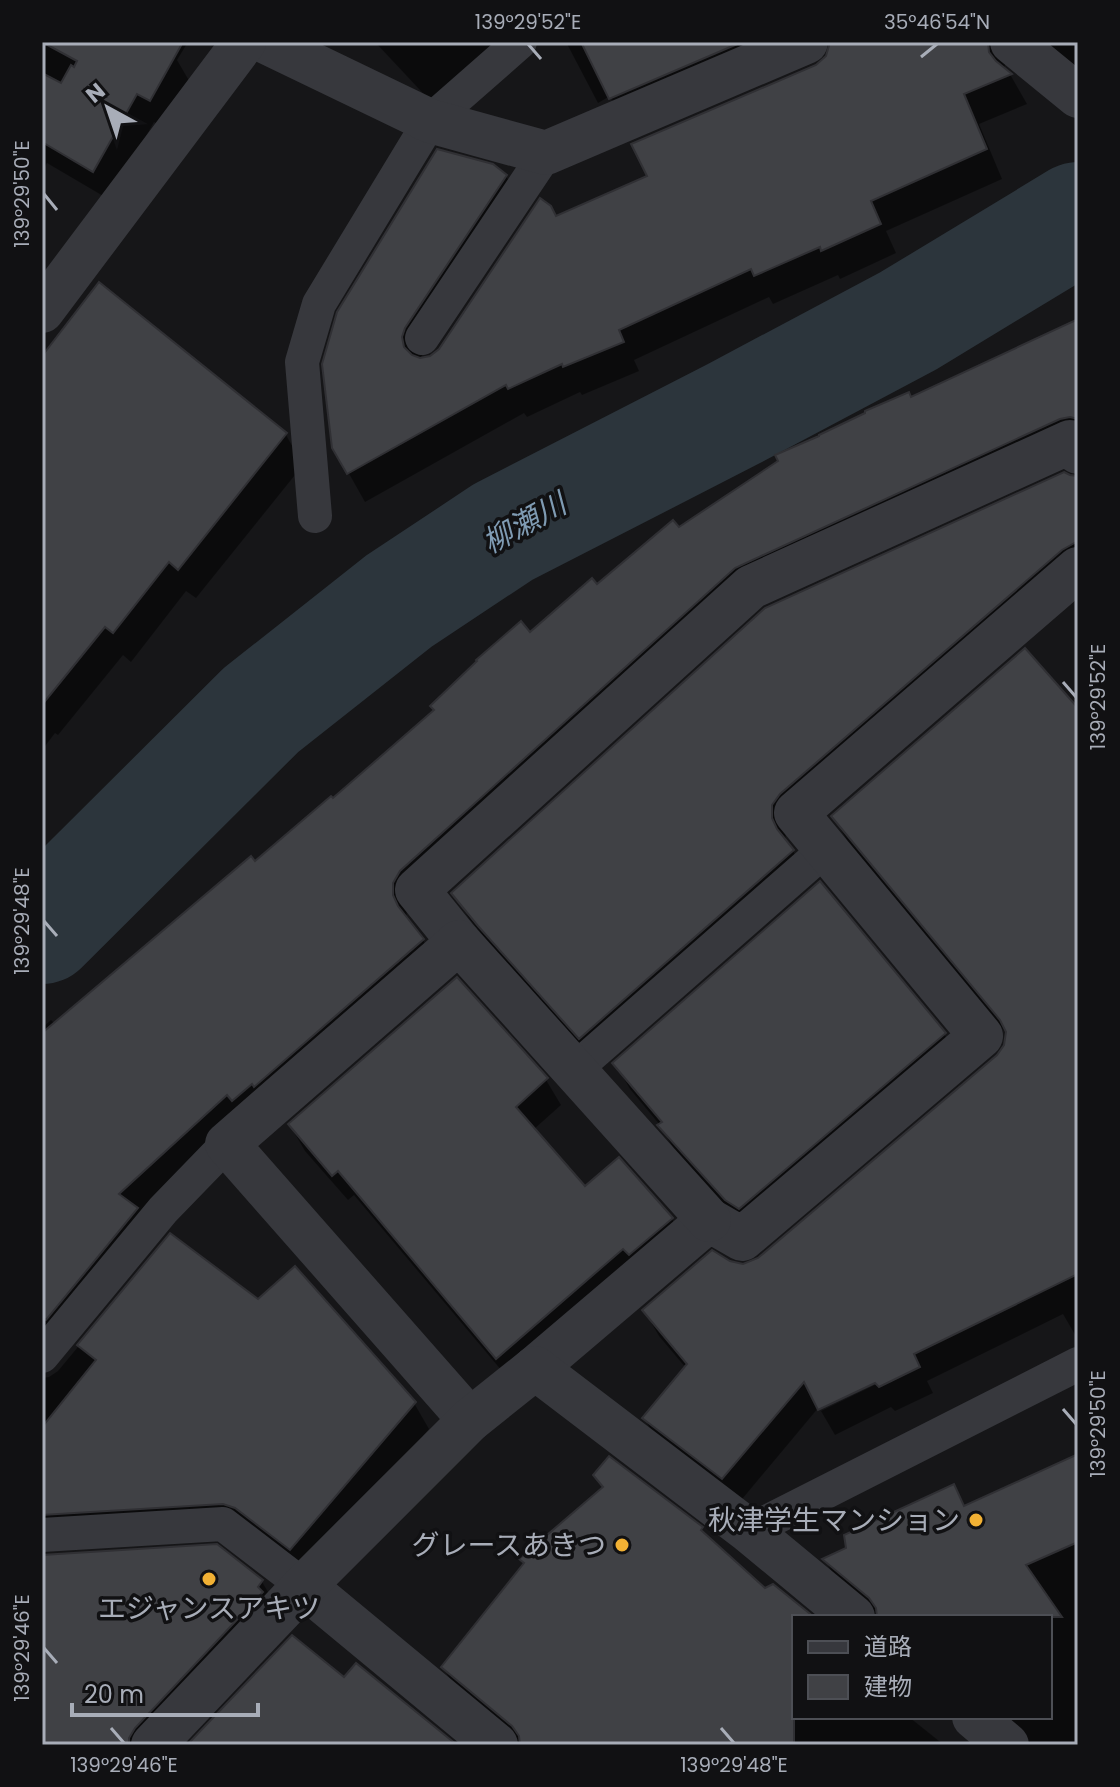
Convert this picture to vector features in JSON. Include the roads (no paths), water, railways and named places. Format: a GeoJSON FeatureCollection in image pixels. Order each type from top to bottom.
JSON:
{"type":"FeatureCollection","features":[{"type":"Feature","properties":{"kind":"street"},"geometry":{"type":"LineString","coordinates":[[42,311],[244,42]]}},
{"type":"Feature","properties":{"kind":"street"},"geometry":{"type":"LineString","coordinates":[[266,42],[430,121],[546,153],[806,42]]}},
{"type":"Feature","properties":{"kind":"street"},"geometry":{"type":"LineString","coordinates":[[1012,42],[1078,96]]}},
{"type":"Feature","properties":{"kind":"street"},"geometry":{"type":"LineString","coordinates":[[1078,452],[1070,442],[751,587],[417,890],[459,942],[709,1220],[742,1239],[981,1036],[796,813],[1078,569]]}},
{"type":"Feature","properties":{"kind":"street"},"geometry":{"type":"LineString","coordinates":[[459,942],[227,1144],[470,1420]]}},
{"type":"Feature","properties":{"kind":"street"},"geometry":{"type":"LineString","coordinates":[[153,1745],[304,1586],[470,1420],[709,1220]]}},
{"type":"Feature","properties":{"kind":"street"},"geometry":{"type":"LineString","coordinates":[[535,1368],[749,1531],[851,1615]]}},
{"type":"Feature","properties":{"kind":"street"},"geometry":{"type":"LineString","coordinates":[[304,1586],[496,1745]]}},
{"type":"Feature","properties":{"kind":"street"},"geometry":{"type":"LineString","coordinates":[[976,1719],[1007,1745]]}},
{"type":"Feature","properties":{"kind":"lane"},"geometry":{"type":"LineString","coordinates":[[315,516],[302,362],[319,304],[430,121],[520,42]]}},
{"type":"Feature","properties":{"kind":"lane"},"geometry":{"type":"LineString","coordinates":[[422,338],[546,153]]}},
{"type":"Feature","properties":{"kind":"lane"},"geometry":{"type":"LineString","coordinates":[[574,1070],[826,849]]}},
{"type":"Feature","properties":{"kind":"lane"},"geometry":{"type":"LineString","coordinates":[[42,1356],[163,1210],[227,1144]]}},
{"type":"Feature","properties":{"kind":"lane"},"geometry":{"type":"LineString","coordinates":[[749,1531],[1078,1364]]}},
{"type":"Feature","properties":{"kind":"lane"},"geometry":{"type":"LineString","coordinates":[[42,1535],[223,1524],[304,1586]]}},
{"type":"Feature","properties":{"kind":"waterway","name":"柳瀬川"},"geometry":{"type":"LineString","coordinates":[[42,928],[261,710],[399,601],[503,532],[908,321],[1078,218]]}},
{"type":"Feature","properties":{"kind":"place","name":"秋津学生マンション"},"geometry":{"type":"Point","coordinates":[976,1520]}},
{"type":"Feature","properties":{"kind":"place","name":"グレースあきつ"},"geometry":{"type":"Point","coordinates":[622,1545]}},
{"type":"Feature","properties":{"kind":"place","name":"エジャンスアキツ"},"geometry":{"type":"Point","coordinates":[209,1579]}}]}
